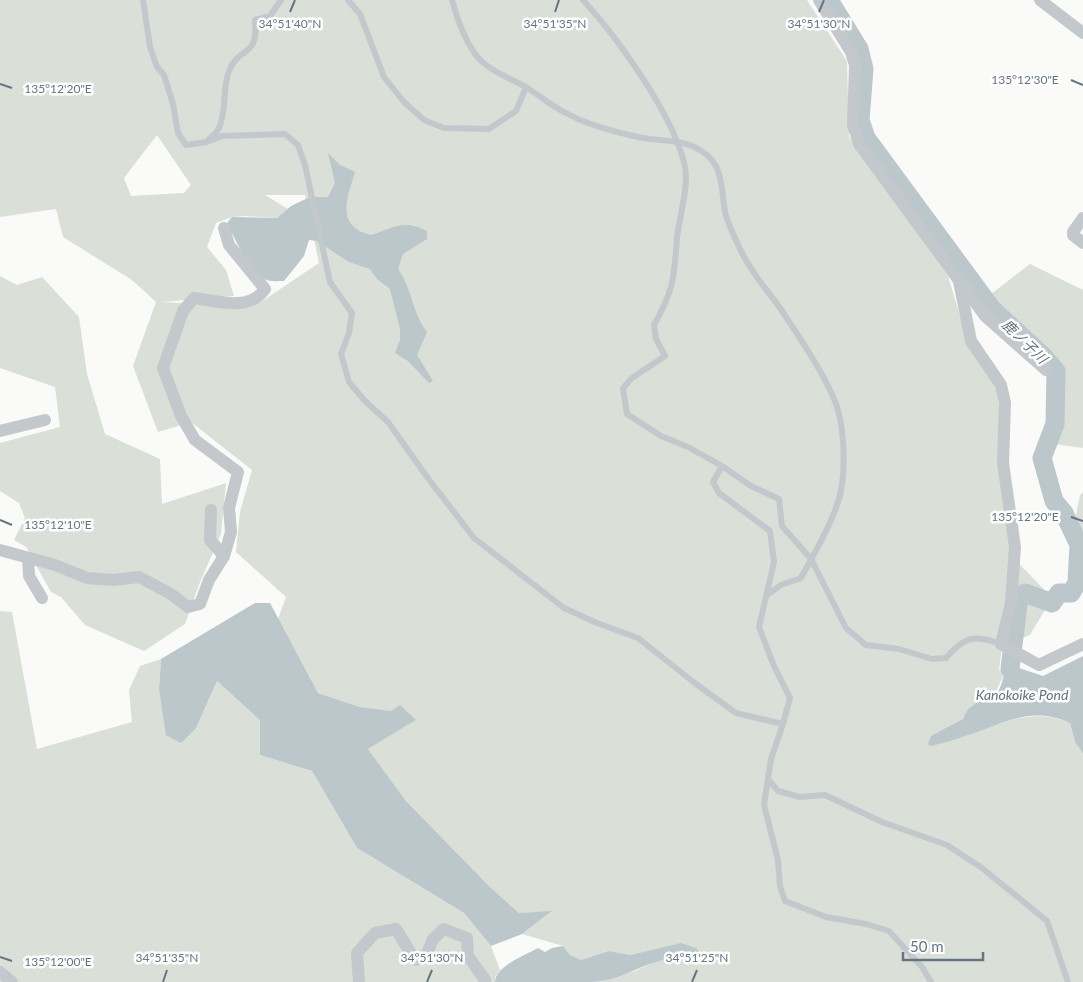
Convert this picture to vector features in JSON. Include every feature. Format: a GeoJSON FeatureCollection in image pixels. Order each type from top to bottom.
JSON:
{"type":"FeatureCollection","features":[{"type":"Feature","properties":{"kind":"street"},"geometry":{"type":"LineString","coordinates":[[819,0],[851,52],[855,65],[853,125],[858,144],[985,316],[1046,370]]}},
{"type":"Feature","properties":{"kind":"street"},"geometry":{"type":"LineString","coordinates":[[1040,0],[1082,28]]}},
{"type":"Feature","properties":{"kind":"street"},"geometry":{"type":"LineString","coordinates":[[1083,218],[1073,232],[1073,235],[1083,243]]}},
{"type":"Feature","properties":{"kind":"street"},"geometry":{"type":"LineString","coordinates":[[0,550],[55,565],[87,578],[113,580],[139,577],[171,594],[188,607],[200,604],[209,580],[224,556],[231,532],[229,508],[238,472],[195,440],[181,416],[163,368],[183,311],[194,298],[234,303],[252,301],[265,289],[229,245],[224,228]]}},
{"type":"Feature","properties":{"kind":"street"},"geometry":{"type":"LineString","coordinates":[[959,281],[971,341],[1001,385],[1005,403],[1003,463],[1015,547],[1011,603],[1001,644],[1039,665],[1083,644]]}},
{"type":"Feature","properties":{"kind":"street"},"geometry":{"type":"LineString","coordinates":[[0,431],[45,420]]}},
{"type":"Feature","properties":{"kind":"street"},"geometry":{"type":"LineString","coordinates":[[211,510],[210,540],[224,556]]}},
{"type":"Feature","properties":{"kind":"street"},"geometry":{"type":"LineString","coordinates":[[28,558],[29,576],[42,598]]}},
{"type":"Feature","properties":{"kind":"street"},"geometry":{"type":"LineString","coordinates":[[359,982],[358,954],[375,933],[396,929],[415,960],[426,956],[433,939],[444,929],[467,938],[468,956],[485,980]]}},
{"type":"Feature","properties":{"kind":"street"},"geometry":{"type":"LineString","coordinates":[[0,972],[12,982]]}},
{"type":"Feature","properties":{"kind":"lane"},"geometry":{"type":"LineString","coordinates":[[143,0],[150,47],[157,67],[164,75],[178,132],[186,145],[207,142],[222,136],[284,134],[298,145],[305,165],[330,282],[352,313],[349,333],[341,354],[349,382],[365,401],[388,422],[474,538],[564,608],[597,623],[638,638],[736,713],[783,724]]}},
{"type":"Feature","properties":{"kind":"lane"},"geometry":{"type":"LineString","coordinates":[[207,142],[219,128],[226,79],[233,62],[248,51],[256,41],[255,20],[270,16],[281,0]]}},
{"type":"Feature","properties":{"kind":"lane"},"geometry":{"type":"LineString","coordinates":[[348,0],[360,14],[384,77],[404,102],[424,120],[444,128],[489,129],[516,111],[526,87]]}},
{"type":"Feature","properties":{"kind":"lane"},"geometry":{"type":"LineString","coordinates":[[452,0],[458,22],[476,54],[492,69],[526,87],[564,112],[597,126],[642,138],[677,141],[703,152],[719,171],[726,214],[740,250],[759,283],[782,310],[802,341],[839,412],[842,441],[842,485],[832,516],[801,578],[781,585],[767,595]]}},
{"type":"Feature","properties":{"kind":"lane"},"geometry":{"type":"LineString","coordinates":[[582,0],[610,30],[657,103],[677,141],[685,168],[675,274],[669,299],[654,325],[656,338],[666,356],[632,378],[623,388],[627,414],[661,436],[688,447],[722,466],[751,486],[779,499],[782,526],[811,559],[846,628],[866,645],[900,649],[932,659],[946,658],[957,645],[977,637],[1001,644]]}},
{"type":"Feature","properties":{"kind":"lane"},"geometry":{"type":"LineString","coordinates":[[722,466],[713,482],[719,493],[770,531],[774,562],[759,627],[774,666],[790,698],[771,759],[764,805],[778,860],[780,886],[786,901],[826,917],[866,924],[889,931],[922,967],[931,982]]}},
{"type":"Feature","properties":{"kind":"lane"},"geometry":{"type":"LineString","coordinates":[[768,779],[778,791],[800,797],[825,795],[882,822],[946,845],[982,868],[1047,921],[1068,982]]}},
{"type":"Feature","properties":{"kind":"shaded area"},"geometry":{"type":"Polygon","coordinates":[[[0,0],[807,0],[847,61],[849,137],[948,276],[970,349],[997,385],[1012,556],[1052,598],[1030,635],[1002,646],[999,671],[1006,670],[993,698],[978,702],[963,719],[949,728],[965,736],[1004,722],[1030,717],[1043,716],[1070,723],[1075,742],[1083,754],[1083,982],[598,982],[635,971],[661,959],[690,958],[702,962],[702,953],[631,955],[607,951],[581,960],[570,955],[563,946],[522,934],[551,912],[519,913],[491,888],[406,801],[368,749],[416,720],[391,711],[360,707],[318,693],[278,619],[286,597],[236,552],[240,512],[252,470],[191,422],[158,432],[133,366],[156,302],[132,280],[63,237],[56,209],[0,217],[0,0]],[[157,135],[124,178],[131,196],[184,193],[191,185],[157,135]],[[265,195],[288,209],[277,218],[232,217],[216,223],[207,247],[226,270],[234,296],[162,302],[233,306],[261,302],[319,263],[305,195],[265,195]]]}},
{"type":"Feature","properties":{"kind":"shaded area"},"geometry":{"type":"Polygon","coordinates":[[[1030,264],[1083,290],[1083,448],[1047,443],[1053,364],[991,294],[1030,264]]]}},
{"type":"Feature","properties":{"kind":"shaded area"},"geometry":{"type":"Polygon","coordinates":[[[0,276],[17,285],[42,277],[79,317],[87,374],[105,434],[160,459],[162,504],[226,483],[221,534],[200,582],[185,624],[144,651],[85,625],[61,597],[51,592],[26,547],[14,540],[25,518],[19,503],[0,491],[0,443],[60,427],[55,387],[0,368],[0,276]]]}},
{"type":"Feature","properties":{"kind":"shaded area"},"geometry":{"type":"Polygon","coordinates":[[[1083,492],[1083,569],[1075,520],[1080,495],[1083,492]]]}},
{"type":"Feature","properties":{"kind":"shaded area"},"geometry":{"type":"Polygon","coordinates":[[[0,611],[12,612],[37,749],[132,722],[129,690],[140,666],[161,659],[159,689],[196,728],[217,681],[261,720],[260,755],[312,771],[357,848],[464,913],[491,946],[500,970],[495,977],[495,982],[0,982],[0,611]]]}},
{"type":"Feature","properties":{"kind":"water"},"geometry":{"type":"Polygon","coordinates":[[[328,153],[340,165],[355,172],[347,201],[348,218],[352,225],[360,231],[371,235],[399,225],[412,225],[427,231],[427,239],[403,254],[398,269],[403,276],[418,317],[427,332],[417,355],[433,381],[429,383],[408,361],[395,353],[400,340],[400,329],[390,289],[377,279],[370,269],[349,262],[317,241],[309,240],[304,256],[284,281],[266,280],[258,275],[248,262],[227,223],[232,217],[277,218],[291,206],[310,197],[328,197],[335,183],[328,153]]]}},
{"type":"Feature","properties":{"kind":"water"},"geometry":{"type":"Polygon","coordinates":[[[255,603],[270,603],[318,693],[360,707],[391,711],[400,705],[416,720],[368,749],[406,801],[491,888],[519,913],[552,911],[522,934],[491,946],[464,913],[357,848],[312,771],[260,755],[260,720],[217,681],[196,728],[181,743],[166,735],[159,689],[161,659],[255,603]]]}},
{"type":"Feature","properties":{"kind":"water","name":"Kanokoike Pond"},"geometry":{"type":"Polygon","coordinates":[[[1020,644],[1019,668],[1043,676],[1083,656],[1083,754],[1075,742],[1070,723],[1042,716],[1017,718],[931,746],[928,744],[931,736],[963,719],[968,709],[978,702],[993,699],[1001,686],[1010,645],[1020,644]]]}},
{"type":"Feature","properties":{"kind":"water"},"geometry":{"type":"Polygon","coordinates":[[[681,943],[696,948],[706,960],[702,962],[687,958],[673,958],[647,965],[623,975],[595,982],[495,982],[496,976],[505,966],[538,948],[545,952],[552,948],[563,946],[570,955],[581,960],[608,951],[631,955],[681,943]]]}},
{"type":"Feature","properties":{"kind":"waterway","name":"鹿ノ子川"},"geometry":{"type":"LineString","coordinates":[[829,0],[859,49],[864,69],[860,120],[866,138],[992,309],[1043,356],[1056,371],[1055,424],[1042,458],[1054,501],[1064,513],[1079,545],[1077,583],[1071,593],[1059,593],[1052,603],[1025,593],[1019,596],[1010,669]]}}]}
